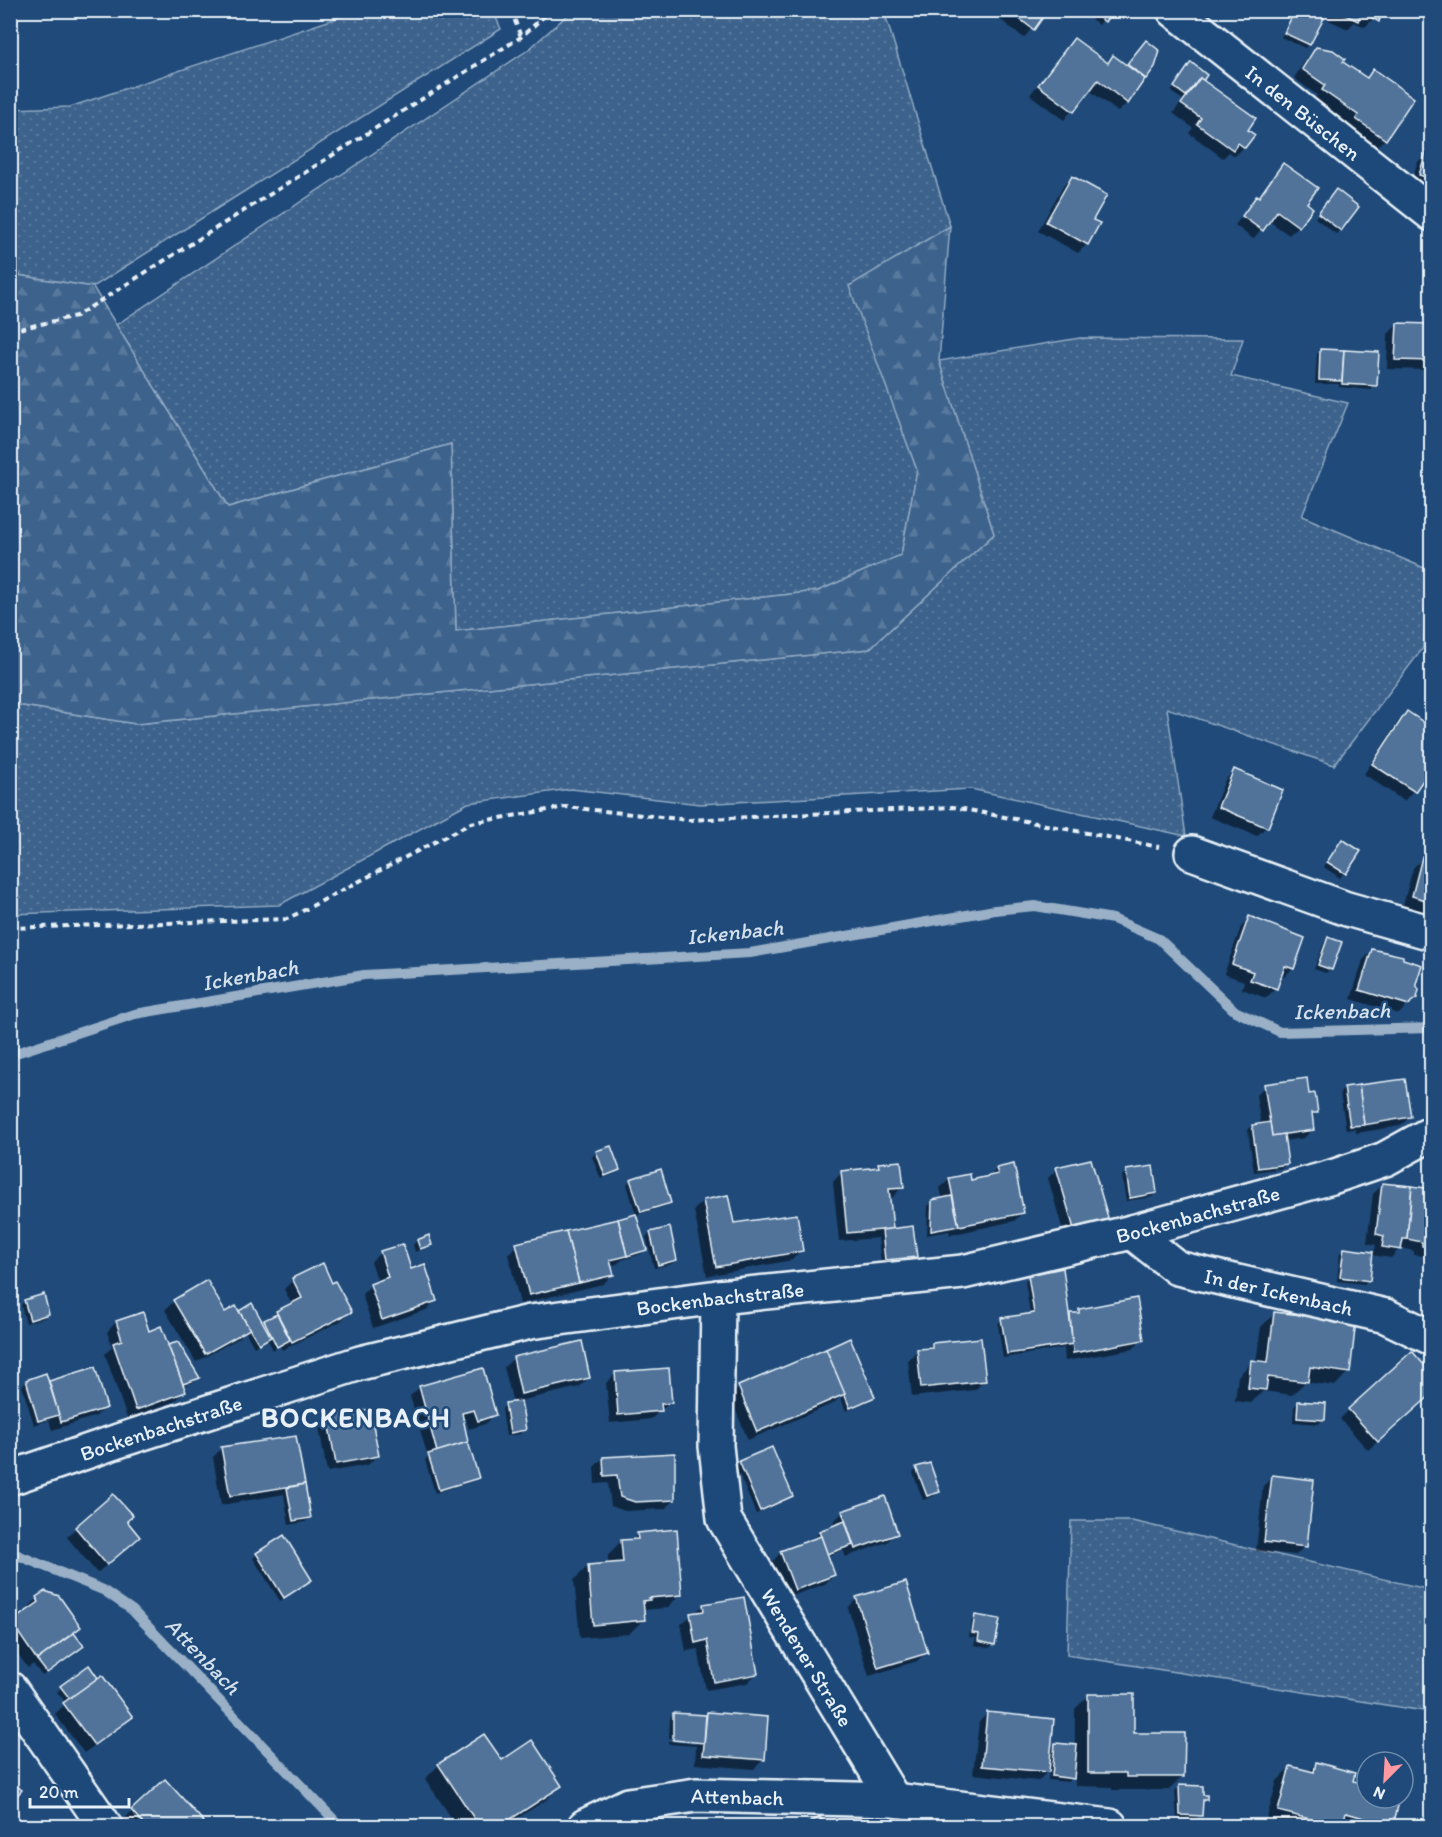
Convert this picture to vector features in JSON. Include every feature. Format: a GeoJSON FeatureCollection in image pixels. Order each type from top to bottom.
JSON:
{"type":"FeatureCollection","features":[{"type":"Feature","properties":{"kind":"street","name":"In den Büschen"},"geometry":{"type":"LineString","coordinates":[[1174,10],[1431,214]]}},
{"type":"Feature","properties":{"kind":"street"},"geometry":{"type":"LineString","coordinates":[[1192,853],[1347,909],[1431,933]]}},
{"type":"Feature","properties":{"kind":"street","name":"Bockenbachstraße"},"geometry":{"type":"LineString","coordinates":[[10,1478],[360,1363],[530,1322],[718,1297],[963,1272],[1131,1232],[1332,1177],[1375,1163],[1431,1133]]}},
{"type":"Feature","properties":{"kind":"street","name":"In der Ickenbach"},"geometry":{"type":"LineString","coordinates":[[1131,1232],[1177,1268],[1386,1316],[1431,1338]]}},
{"type":"Feature","properties":{"kind":"street","name":"Wendener Straße"},"geometry":{"type":"LineString","coordinates":[[718,1297],[716,1446],[724,1519],[894,1800]]}},
{"type":"Feature","properties":{"kind":"street"},"geometry":{"type":"LineString","coordinates":[[10,1689],[105,1827]]}},
{"type":"Feature","properties":{"kind":"street","name":"Attenbach"},"geometry":{"type":"LineString","coordinates":[[585,1827],[628,1805],[696,1795],[894,1800]]}},
{"type":"Feature","properties":{"kind":"street"},"geometry":{"type":"LineString","coordinates":[[894,1800],[1110,1827]]}},
{"type":"Feature","properties":{"kind":"path"},"geometry":{"type":"LineString","coordinates":[[511,10],[521,37]]}},
{"type":"Feature","properties":{"kind":"path"},"geometry":{"type":"LineString","coordinates":[[10,331],[76,316],[521,37],[551,10]]}},
{"type":"Feature","properties":{"kind":"path"},"geometry":{"type":"LineString","coordinates":[[10,928],[287,919],[471,823],[566,807],[689,820],[953,807],[1192,853]]}},
{"type":"Feature","properties":{"kind":"green space"},"geometry":{"type":"Polygon","coordinates":[[[358,11],[493,11],[501,29],[93,287],[11,274],[10,109],[70,107],[358,11]]]}},
{"type":"Feature","properties":{"kind":"green space"},"geometry":{"type":"Polygon","coordinates":[[[572,11],[884,11],[950,226],[850,286],[917,470],[901,555],[818,591],[456,631],[451,444],[228,507],[116,325],[528,50],[572,11]]]}},
{"type":"Feature","properties":{"kind":"green space"},"geometry":{"type":"Polygon","coordinates":[[[950,226],[939,361],[994,534],[869,649],[136,724],[11,704],[11,274],[93,287],[228,507],[451,444],[456,631],[818,591],[901,555],[917,470],[849,286],[950,226]]]}},
{"type":"Feature","properties":{"kind":"green space"},"geometry":{"type":"Polygon","coordinates":[[[1080,338],[1243,339],[1231,376],[1348,403],[1302,516],[1429,570],[1423,648],[1334,765],[1167,708],[1186,836],[971,789],[700,804],[571,789],[468,803],[279,905],[11,914],[10,704],[136,724],[869,649],[994,534],[939,361],[1080,338]]]}},
{"type":"Feature","properties":{"kind":"green space"},"geometry":{"type":"Polygon","coordinates":[[[1071,1521],[1132,1521],[1431,1590],[1431,1712],[1067,1655],[1071,1521]]]}},
{"type":"Feature","properties":{"kind":"building"},"geometry":{"type":"Polygon","coordinates":[[[1008,10],[1048,10],[1034,30],[1008,10]]]}},
{"type":"Feature","properties":{"kind":"building"},"geometry":{"type":"Polygon","coordinates":[[[1089,10],[1113,10],[1105,22],[1089,10]]]}},
{"type":"Feature","properties":{"kind":"building"},"geometry":{"type":"Polygon","coordinates":[[[1295,10],[1308,10],[1324,18],[1310,45],[1284,33],[1295,10]]]}},
{"type":"Feature","properties":{"kind":"building"},"geometry":{"type":"Polygon","coordinates":[[[1335,10],[1379,10],[1376,18],[1380,19],[1379,22],[1362,12],[1358,21],[1335,10]]]}},
{"type":"Feature","properties":{"kind":"building"},"geometry":{"type":"Polygon","coordinates":[[[1074,38],[1108,63],[1113,55],[1145,79],[1128,104],[1098,80],[1074,112],[1038,85],[1074,38]]]}},
{"type":"Feature","properties":{"kind":"building"},"geometry":{"type":"Polygon","coordinates":[[[1146,40],[1160,51],[1155,67],[1146,79],[1127,64],[1146,40]]]}},
{"type":"Feature","properties":{"kind":"building"},"geometry":{"type":"Polygon","coordinates":[[[1316,47],[1333,50],[1345,59],[1343,62],[1367,78],[1373,69],[1414,98],[1386,140],[1356,119],[1358,115],[1322,90],[1325,85],[1302,69],[1316,47]]]}},
{"type":"Feature","properties":{"kind":"building"},"geometry":{"type":"Polygon","coordinates":[[[1191,62],[1207,75],[1203,81],[1200,78],[1186,96],[1174,87],[1191,62]]]}},
{"type":"Feature","properties":{"kind":"building"},"geometry":{"type":"Polygon","coordinates":[[[1200,78],[1256,118],[1248,130],[1255,135],[1245,148],[1238,143],[1233,150],[1197,124],[1201,118],[1181,104],[1200,78]]]}},
{"type":"Feature","properties":{"kind":"building"},"geometry":{"type":"Polygon","coordinates":[[[1426,152],[1432,154],[1432,179],[1419,175],[1426,152]]]}},
{"type":"Feature","properties":{"kind":"building"},"geometry":{"type":"Polygon","coordinates":[[[1283,163],[1318,188],[1307,203],[1313,208],[1299,227],[1277,211],[1263,231],[1242,216],[1257,195],[1259,197],[1283,163]]]}},
{"type":"Feature","properties":{"kind":"building"},"geometry":{"type":"Polygon","coordinates":[[[1072,176],[1107,195],[1093,220],[1100,223],[1088,245],[1046,222],[1072,176]]]}},
{"type":"Feature","properties":{"kind":"building"},"geometry":{"type":"Polygon","coordinates":[[[1336,189],[1359,207],[1341,231],[1318,213],[1336,189]]]}},
{"type":"Feature","properties":{"kind":"building"},"geometry":{"type":"Polygon","coordinates":[[[1397,323],[1432,324],[1432,361],[1395,360],[1397,323]]]}},
{"type":"Feature","properties":{"kind":"building"},"geometry":{"type":"Polygon","coordinates":[[[1320,349],[1344,350],[1342,381],[1319,380],[1320,349]]]}},
{"type":"Feature","properties":{"kind":"building"},"geometry":{"type":"Polygon","coordinates":[[[1344,350],[1379,352],[1377,386],[1342,384],[1344,350]]]}},
{"type":"Feature","properties":{"kind":"building"},"geometry":{"type":"Polygon","coordinates":[[[1407,711],[1432,728],[1432,767],[1415,792],[1372,764],[1407,711]]]}},
{"type":"Feature","properties":{"kind":"building"},"geometry":{"type":"Polygon","coordinates":[[[1234,769],[1283,790],[1268,828],[1218,807],[1234,769]]]}},
{"type":"Feature","properties":{"kind":"building"},"geometry":{"type":"Polygon","coordinates":[[[1342,839],[1361,851],[1346,874],[1327,862],[1342,839]]]}},
{"type":"Feature","properties":{"kind":"building"},"geometry":{"type":"Polygon","coordinates":[[[1422,857],[1432,860],[1432,902],[1412,896],[1422,857]]]}},
{"type":"Feature","properties":{"kind":"building"},"geometry":{"type":"Polygon","coordinates":[[[1249,916],[1305,938],[1294,969],[1285,966],[1277,989],[1250,980],[1253,972],[1232,964],[1249,916]]]}},
{"type":"Feature","properties":{"kind":"building"},"geometry":{"type":"Polygon","coordinates":[[[1328,937],[1342,942],[1332,970],[1318,965],[1328,937]]]}},
{"type":"Feature","properties":{"kind":"building"},"geometry":{"type":"Polygon","coordinates":[[[1372,949],[1403,956],[1403,959],[1422,965],[1416,984],[1419,990],[1417,998],[1409,1005],[1359,990],[1372,949]]]}},
{"type":"Feature","properties":{"kind":"building"},"geometry":{"type":"Polygon","coordinates":[[[1307,1078],[1309,1094],[1315,1093],[1318,1113],[1312,1113],[1314,1130],[1272,1136],[1264,1084],[1307,1078]]]}},
{"type":"Feature","properties":{"kind":"building"},"geometry":{"type":"Polygon","coordinates":[[[1405,1079],[1411,1117],[1364,1125],[1359,1085],[1405,1079]]]}},
{"type":"Feature","properties":{"kind":"building"},"geometry":{"type":"Polygon","coordinates":[[[1359,1085],[1364,1125],[1350,1126],[1344,1087],[1359,1085]]]}},
{"type":"Feature","properties":{"kind":"building"},"geometry":{"type":"Polygon","coordinates":[[[1270,1122],[1272,1136],[1284,1134],[1288,1164],[1258,1168],[1252,1125],[1270,1122]]]}},
{"type":"Feature","properties":{"kind":"building"},"geometry":{"type":"Polygon","coordinates":[[[611,1146],[620,1170],[605,1176],[596,1151],[611,1146]]]}},
{"type":"Feature","properties":{"kind":"building"},"geometry":{"type":"Polygon","coordinates":[[[1091,1159],[1109,1221],[1074,1229],[1056,1167],[1091,1159]]]}},
{"type":"Feature","properties":{"kind":"building"},"geometry":{"type":"Polygon","coordinates":[[[901,1161],[904,1188],[889,1189],[893,1229],[847,1233],[841,1171],[879,1167],[878,1163],[901,1161]]]}},
{"type":"Feature","properties":{"kind":"building"},"geometry":{"type":"Polygon","coordinates":[[[1014,1164],[1024,1213],[959,1226],[949,1178],[970,1174],[971,1180],[998,1174],[996,1168],[1014,1164]]]}},
{"type":"Feature","properties":{"kind":"building"},"geometry":{"type":"Polygon","coordinates":[[[1153,1166],[1157,1193],[1130,1198],[1126,1170],[1153,1166]]]}},
{"type":"Feature","properties":{"kind":"building"},"geometry":{"type":"Polygon","coordinates":[[[661,1169],[671,1203],[641,1212],[630,1179],[661,1169]]]}},
{"type":"Feature","properties":{"kind":"building"},"geometry":{"type":"Polygon","coordinates":[[[1382,1183],[1412,1186],[1407,1239],[1403,1239],[1401,1250],[1382,1247],[1384,1236],[1376,1234],[1382,1183]]]}},
{"type":"Feature","properties":{"kind":"building"},"geometry":{"type":"Polygon","coordinates":[[[1412,1186],[1432,1189],[1432,1255],[1431,1248],[1422,1246],[1422,1242],[1407,1239],[1412,1186]]]}},
{"type":"Feature","properties":{"kind":"building"},"geometry":{"type":"Polygon","coordinates":[[[728,1195],[734,1223],[797,1214],[803,1251],[716,1267],[703,1200],[728,1195]]]}},
{"type":"Feature","properties":{"kind":"building"},"geometry":{"type":"Polygon","coordinates":[[[952,1196],[959,1226],[931,1231],[932,1200],[952,1196]]]}},
{"type":"Feature","properties":{"kind":"building"},"geometry":{"type":"Polygon","coordinates":[[[636,1214],[647,1250],[627,1256],[618,1219],[636,1214]]]}},
{"type":"Feature","properties":{"kind":"building"},"geometry":{"type":"Polygon","coordinates":[[[618,1219],[627,1256],[610,1260],[614,1275],[579,1283],[566,1231],[618,1219]]]}},
{"type":"Feature","properties":{"kind":"building"},"geometry":{"type":"Polygon","coordinates":[[[913,1226],[917,1257],[885,1260],[882,1230],[913,1226]]]}},
{"type":"Feature","properties":{"kind":"building"},"geometry":{"type":"Polygon","coordinates":[[[670,1227],[677,1260],[658,1265],[650,1232],[670,1227]]]}},
{"type":"Feature","properties":{"kind":"building"},"geometry":{"type":"Polygon","coordinates":[[[566,1231],[579,1283],[529,1295],[516,1243],[566,1231]]]}},
{"type":"Feature","properties":{"kind":"building"},"geometry":{"type":"Polygon","coordinates":[[[429,1235],[432,1245],[420,1249],[417,1240],[429,1235]]]}},
{"type":"Feature","properties":{"kind":"building"},"geometry":{"type":"Polygon","coordinates":[[[403,1244],[411,1269],[425,1264],[437,1301],[382,1320],[370,1284],[388,1277],[380,1251],[403,1244]]]}},
{"type":"Feature","properties":{"kind":"building"},"geometry":{"type":"Polygon","coordinates":[[[1344,1248],[1373,1252],[1370,1281],[1340,1277],[1344,1248]]]}},
{"type":"Feature","properties":{"kind":"building"},"geometry":{"type":"Polygon","coordinates":[[[323,1263],[332,1283],[335,1281],[352,1312],[292,1342],[276,1311],[302,1298],[292,1278],[323,1263]]]}},
{"type":"Feature","properties":{"kind":"building"},"geometry":{"type":"Polygon","coordinates":[[[1063,1268],[1073,1344],[1007,1354],[1001,1318],[1034,1313],[1028,1275],[1063,1268]]]}},
{"type":"Feature","properties":{"kind":"building"},"geometry":{"type":"Polygon","coordinates":[[[207,1280],[225,1312],[236,1306],[250,1329],[205,1354],[173,1300],[207,1280]]]}},
{"type":"Feature","properties":{"kind":"building"},"geometry":{"type":"Polygon","coordinates":[[[44,1294],[49,1314],[30,1320],[24,1300],[44,1294]]]}},
{"type":"Feature","properties":{"kind":"building"},"geometry":{"type":"Polygon","coordinates":[[[1137,1298],[1144,1340],[1073,1353],[1070,1313],[1079,1313],[1079,1309],[1137,1298]]]}},
{"type":"Feature","properties":{"kind":"building"},"geometry":{"type":"Polygon","coordinates":[[[252,1303],[271,1337],[259,1344],[239,1311],[252,1303]]]}},
{"type":"Feature","properties":{"kind":"building"},"geometry":{"type":"Polygon","coordinates":[[[143,1312],[149,1331],[161,1326],[186,1392],[136,1410],[113,1343],[122,1340],[116,1321],[143,1312]]]}},
{"type":"Feature","properties":{"kind":"building"},"geometry":{"type":"Polygon","coordinates":[[[1274,1312],[1356,1321],[1350,1373],[1310,1367],[1308,1382],[1268,1377],[1266,1390],[1248,1388],[1251,1360],[1268,1362],[1274,1312]]]}},
{"type":"Feature","properties":{"kind":"building"},"geometry":{"type":"Polygon","coordinates":[[[277,1314],[290,1340],[277,1347],[264,1320],[277,1314]]]}},
{"type":"Feature","properties":{"kind":"building"},"geometry":{"type":"Polygon","coordinates":[[[850,1338],[875,1397],[850,1408],[826,1349],[850,1338]]]}},
{"type":"Feature","properties":{"kind":"building"},"geometry":{"type":"Polygon","coordinates":[[[981,1338],[986,1381],[921,1388],[917,1349],[932,1348],[932,1343],[981,1338]]]}},
{"type":"Feature","properties":{"kind":"building"},"geometry":{"type":"Polygon","coordinates":[[[582,1341],[590,1378],[521,1394],[513,1357],[582,1341]]]}},
{"type":"Feature","properties":{"kind":"building"},"geometry":{"type":"Polygon","coordinates":[[[178,1342],[200,1378],[183,1384],[168,1345],[178,1342]]]}},
{"type":"Feature","properties":{"kind":"building"},"geometry":{"type":"Polygon","coordinates":[[[826,1349],[845,1394],[757,1432],[738,1386],[826,1349]]]}},
{"type":"Feature","properties":{"kind":"building"},"geometry":{"type":"Polygon","coordinates":[[[1412,1351],[1432,1374],[1432,1394],[1378,1442],[1348,1409],[1412,1351]]]}},
{"type":"Feature","properties":{"kind":"building"},"geometry":{"type":"Polygon","coordinates":[[[95,1367],[107,1408],[61,1422],[49,1381],[95,1367]]]}},
{"type":"Feature","properties":{"kind":"building"},"geometry":{"type":"Polygon","coordinates":[[[483,1368],[496,1415],[478,1421],[474,1410],[462,1413],[468,1442],[437,1452],[419,1386],[483,1368]]]}},
{"type":"Feature","properties":{"kind":"building"},"geometry":{"type":"Polygon","coordinates":[[[669,1368],[672,1403],[661,1404],[662,1411],[618,1415],[615,1372],[669,1368]]]}},
{"type":"Feature","properties":{"kind":"building"},"geometry":{"type":"Polygon","coordinates":[[[46,1373],[59,1415],[38,1421],[26,1380],[46,1373]]]}},
{"type":"Feature","properties":{"kind":"building"},"geometry":{"type":"Polygon","coordinates":[[[521,1401],[526,1430],[510,1433],[505,1403],[521,1401]]]}},
{"type":"Feature","properties":{"kind":"building"},"geometry":{"type":"Polygon","coordinates":[[[1298,1401],[1326,1403],[1325,1420],[1297,1418],[1298,1401]]]}},
{"type":"Feature","properties":{"kind":"building"},"geometry":{"type":"Polygon","coordinates":[[[370,1409],[379,1456],[336,1464],[327,1416],[370,1409]]]}},
{"type":"Feature","properties":{"kind":"building"},"geometry":{"type":"Polygon","coordinates":[[[296,1436],[305,1484],[230,1496],[221,1447],[296,1436]]]}},
{"type":"Feature","properties":{"kind":"building"},"geometry":{"type":"Polygon","coordinates":[[[468,1442],[479,1478],[439,1490],[428,1454],[468,1442]]]}},
{"type":"Feature","properties":{"kind":"building"},"geometry":{"type":"Polygon","coordinates":[[[772,1447],[793,1496],[760,1511],[739,1461],[772,1447]]]}},
{"type":"Feature","properties":{"kind":"building"},"geometry":{"type":"Polygon","coordinates":[[[675,1453],[675,1500],[635,1502],[620,1497],[617,1475],[604,1476],[603,1457],[675,1453]]]}},
{"type":"Feature","properties":{"kind":"building"},"geometry":{"type":"Polygon","coordinates":[[[930,1463],[940,1492],[927,1496],[916,1467],[930,1463]]]}},
{"type":"Feature","properties":{"kind":"building"},"geometry":{"type":"Polygon","coordinates":[[[1272,1475],[1314,1480],[1307,1547],[1264,1542],[1272,1475]]]}},
{"type":"Feature","properties":{"kind":"building"},"geometry":{"type":"Polygon","coordinates":[[[305,1484],[311,1518],[293,1521],[287,1488],[305,1484]]]}},
{"type":"Feature","properties":{"kind":"building"},"geometry":{"type":"Polygon","coordinates":[[[113,1494],[133,1516],[127,1521],[140,1537],[107,1565],[75,1527],[113,1494]]]}},
{"type":"Feature","properties":{"kind":"building"},"geometry":{"type":"Polygon","coordinates":[[[885,1496],[898,1534],[855,1549],[842,1511],[885,1496]]]}},
{"type":"Feature","properties":{"kind":"building"},"geometry":{"type":"Polygon","coordinates":[[[845,1521],[853,1545],[827,1554],[819,1531],[845,1521]]]}},
{"type":"Feature","properties":{"kind":"building"},"geometry":{"type":"Polygon","coordinates":[[[677,1529],[682,1595],[649,1598],[650,1600],[643,1601],[645,1620],[593,1625],[588,1565],[623,1562],[621,1540],[638,1539],[637,1533],[677,1529]]]}},
{"type":"Feature","properties":{"kind":"building"},"geometry":{"type":"Polygon","coordinates":[[[284,1535],[312,1580],[284,1598],[256,1553],[284,1535]]]}},
{"type":"Feature","properties":{"kind":"building"},"geometry":{"type":"Polygon","coordinates":[[[821,1536],[835,1575],[795,1590],[780,1551],[821,1536]]]}},
{"type":"Feature","properties":{"kind":"building"},"geometry":{"type":"Polygon","coordinates":[[[906,1582],[928,1653],[878,1668],[856,1597],[906,1582]]]}},
{"type":"Feature","properties":{"kind":"building"},"geometry":{"type":"Polygon","coordinates":[[[45,1591],[59,1596],[81,1627],[37,1660],[11,1622],[39,1602],[36,1597],[45,1591]]]}},
{"type":"Feature","properties":{"kind":"building"},"geometry":{"type":"Polygon","coordinates":[[[744,1597],[758,1674],[714,1682],[707,1640],[695,1643],[690,1613],[704,1611],[703,1604],[744,1597]]]}},
{"type":"Feature","properties":{"kind":"building"},"geometry":{"type":"Polygon","coordinates":[[[975,1615],[1000,1619],[995,1645],[978,1641],[979,1634],[972,1633],[975,1615]]]}},
{"type":"Feature","properties":{"kind":"building"},"geometry":{"type":"Polygon","coordinates":[[[74,1633],[84,1646],[47,1673],[37,1660],[74,1633]]]}},
{"type":"Feature","properties":{"kind":"building"},"geometry":{"type":"Polygon","coordinates":[[[89,1665],[98,1678],[70,1699],[60,1686],[89,1665]]]}},
{"type":"Feature","properties":{"kind":"building"},"geometry":{"type":"Polygon","coordinates":[[[102,1675],[133,1717],[94,1745],[63,1703],[102,1675]]]}},
{"type":"Feature","properties":{"kind":"building"},"geometry":{"type":"Polygon","coordinates":[[[1088,1694],[1134,1694],[1134,1733],[1185,1733],[1184,1777],[1126,1777],[1126,1773],[1088,1773],[1088,1694]]]}},
{"type":"Feature","properties":{"kind":"building"},"geometry":{"type":"Polygon","coordinates":[[[707,1712],[768,1717],[765,1760],[703,1755],[707,1712]]]}},
{"type":"Feature","properties":{"kind":"building"},"geometry":{"type":"Polygon","coordinates":[[[987,1712],[1054,1719],[1049,1772],[982,1766],[987,1712]]]}},
{"type":"Feature","properties":{"kind":"building"},"geometry":{"type":"Polygon","coordinates":[[[673,1713],[706,1715],[704,1743],[673,1740],[673,1713]]]}},
{"type":"Feature","properties":{"kind":"building"},"geometry":{"type":"Polygon","coordinates":[[[484,1734],[502,1760],[532,1740],[562,1786],[500,1826],[479,1826],[438,1764],[484,1734]]]}},
{"type":"Feature","properties":{"kind":"building"},"geometry":{"type":"Polygon","coordinates":[[[1055,1743],[1077,1745],[1074,1779],[1052,1776],[1055,1743]]]}},
{"type":"Feature","properties":{"kind":"building"},"geometry":{"type":"Polygon","coordinates":[[[1316,1762],[1355,1773],[1353,1781],[1355,1781],[1355,1810],[1397,1810],[1393,1826],[1346,1813],[1342,1826],[1337,1826],[1278,1811],[1290,1766],[1314,1772],[1316,1762]]]}},
{"type":"Feature","properties":{"kind":"building"},"geometry":{"type":"Polygon","coordinates":[[[165,1779],[204,1822],[199,1826],[145,1826],[131,1810],[165,1779]]]}},
{"type":"Feature","properties":{"kind":"building"},"geometry":{"type":"Polygon","coordinates":[[[10,1780],[22,1790],[10,1803],[10,1780]]]}},
{"type":"Feature","properties":{"kind":"building"},"geometry":{"type":"Polygon","coordinates":[[[1179,1785],[1203,1786],[1203,1795],[1207,1795],[1207,1800],[1203,1800],[1202,1816],[1180,1815],[1179,1785]]]}},
{"type":"Feature","properties":{"kind":"building"},"geometry":{"type":"Polygon","coordinates":[[[820,1817],[826,1826],[803,1826],[820,1817]]]}},
{"type":"Feature","properties":{"kind":"waterway","name":"Ickenbach"},"geometry":{"type":"LineString","coordinates":[[10,1055],[135,1014],[364,975],[750,953],[995,910],[1035,906],[1113,919],[1159,939],[1235,1011],[1280,1032],[1432,1028]]}},
{"type":"Feature","properties":{"kind":"waterway","name":"Attenbach"},"geometry":{"type":"LineString","coordinates":[[10,1552],[103,1590],[132,1610],[340,1826]]}},
{"type":"Feature","properties":{"kind":"district","name":"BOCKENBACH"},"geometry":{"type":"Point","coordinates":[356,1417]}}]}
